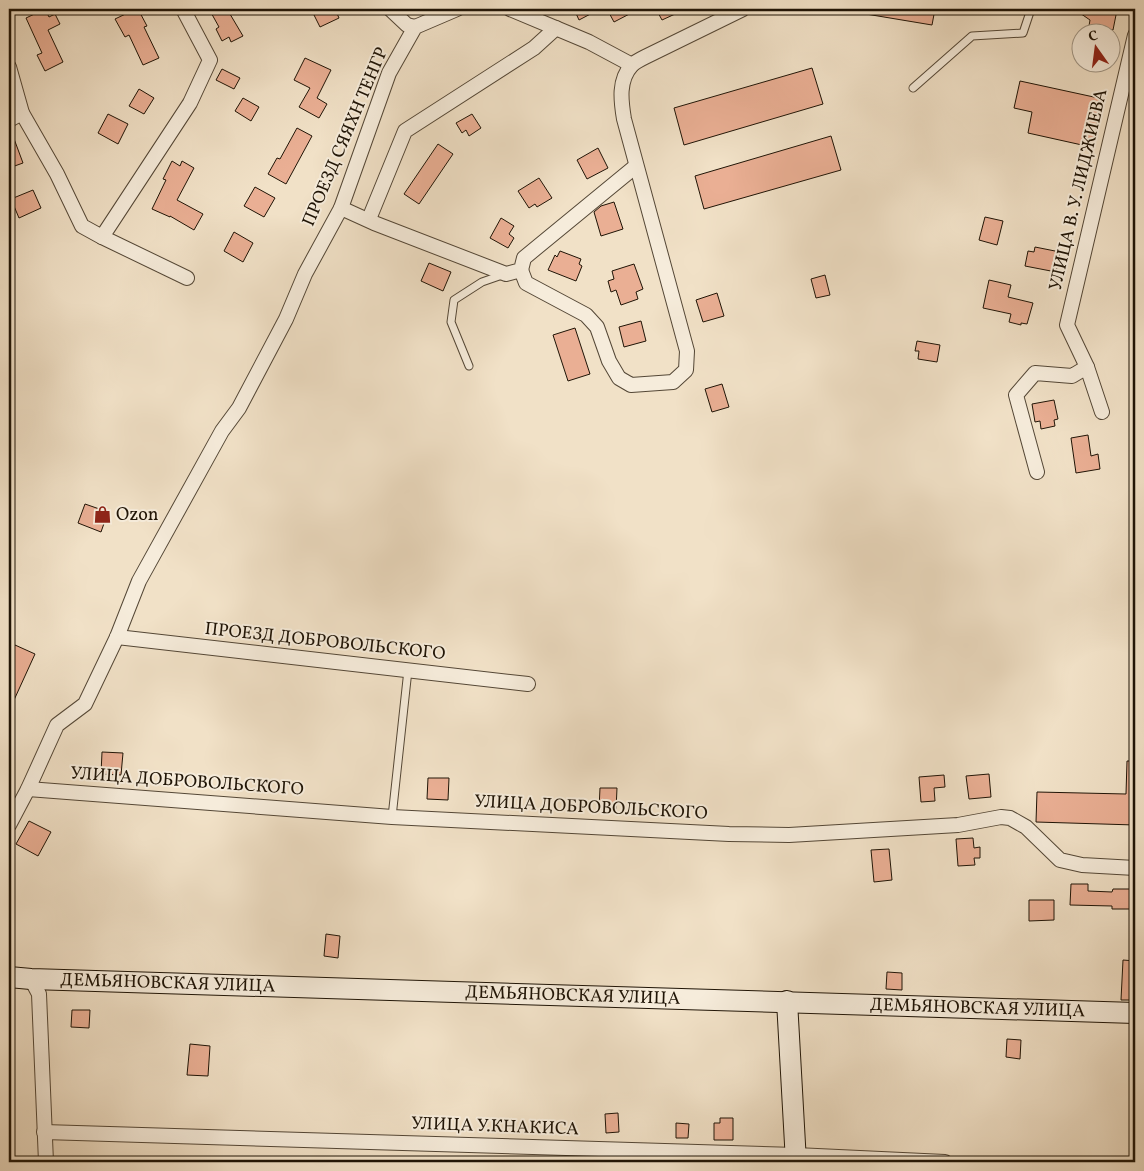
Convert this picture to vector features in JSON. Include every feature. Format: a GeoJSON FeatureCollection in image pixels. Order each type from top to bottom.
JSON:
{"type":"FeatureCollection","features":[{"type":"Feature","properties":{"kind":"street"},"geometry":{"type":"LineString","coordinates":[[102,237],[190,103],[210,60],[183,9]]}},
{"type":"Feature","properties":{"kind":"street"},"geometry":{"type":"LineString","coordinates":[[390,9],[407,25],[415,28],[457,9]]}},
{"type":"Feature","properties":{"kind":"street"},"geometry":{"type":"LineString","coordinates":[[636,166],[524,258],[521,270],[526,283],[586,315],[597,327],[609,361],[618,378],[631,385],[673,382],[686,370],[687,351],[624,119],[621,98],[623,81],[632,65],[645,57],[743,9]]}},
{"type":"Feature","properties":{"kind":"street"},"geometry":{"type":"LineString","coordinates":[[515,10],[589,42],[632,65]]}},
{"type":"Feature","properties":{"kind":"street","name":"ПРОЕЗД СЯЯХН ТЕНГР"},"geometry":{"type":"LineString","coordinates":[[9,826],[57,724],[85,704],[117,638],[138,581],[222,432],[239,408],[286,320],[305,274],[341,208],[389,72],[415,28]]}},
{"type":"Feature","properties":{"kind":"street"},"geometry":{"type":"LineString","coordinates":[[369,219],[405,131],[534,48],[556,28]]}},
{"type":"Feature","properties":{"kind":"street","name":"УЛИЦА В. У. ЛИДЖИЕВА"},"geometry":{"type":"LineString","coordinates":[[1087,366],[1067,325],[1135,35]]}},
{"type":"Feature","properties":{"kind":"street"},"geometry":{"type":"LineString","coordinates":[[9,67],[22,113],[57,174],[82,226],[187,278]]}},
{"type":"Feature","properties":{"kind":"street"},"geometry":{"type":"LineString","coordinates":[[9,120],[22,113]]}},
{"type":"Feature","properties":{"kind":"street"},"geometry":{"type":"LineString","coordinates":[[341,208],[369,219],[374,223],[506,274],[521,270]]}},
{"type":"Feature","properties":{"kind":"street"},"geometry":{"type":"LineString","coordinates":[[1037,472],[1016,395],[1035,373],[1072,376],[1087,366],[1102,412]]}},
{"type":"Feature","properties":{"kind":"street","name":"ПРОЕЗД ДОБРОВОЛЬСКОГО"},"geometry":{"type":"LineString","coordinates":[[117,638],[528,684]]}},
{"type":"Feature","properties":{"kind":"street","name":"УЛИЦА ДОБРОВОЛЬСКОГО"},"geometry":{"type":"LineString","coordinates":[[28,789],[392,817],[729,834],[789,835],[958,825],[1001,817],[1010,818],[1026,827],[1060,860],[1082,865],[1135,868]]}},
{"type":"Feature","properties":{"kind":"street","name":"ДЕМЬЯНОВСКАЯ УЛИЦА"},"geometry":{"type":"LineString","coordinates":[[9,977],[31,980],[786,1001],[1135,1013]]}},
{"type":"Feature","properties":{"kind":"street"},"geometry":{"type":"LineString","coordinates":[[31,980],[38,994],[46,1162]]}},
{"type":"Feature","properties":{"kind":"street"},"geometry":{"type":"LineString","coordinates":[[786,1001],[796,1158]]}},
{"type":"Feature","properties":{"kind":"street","name":"УЛИЦА У.КНАКИСА"},"geometry":{"type":"LineString","coordinates":[[44,1132],[945,1162]]}},
{"type":"Feature","properties":{"kind":"lane"},"geometry":{"type":"LineString","coordinates":[[913,88],[972,36],[1023,33],[1032,9]]}},
{"type":"Feature","properties":{"kind":"lane"},"geometry":{"type":"LineString","coordinates":[[469,366],[451,322],[454,300],[482,282],[506,274]]}},
{"type":"Feature","properties":{"kind":"lane"},"geometry":{"type":"LineString","coordinates":[[392,817],[408,670]]}},
{"type":"Feature","properties":{"kind":"building"},"geometry":{"type":"Polygon","coordinates":[[[45,9],[49,17],[55,14],[60,24],[48,30],[63,62],[45,71],[37,55],[42,53],[26,18],[45,9]]]}},
{"type":"Feature","properties":{"kind":"building"},"geometry":{"type":"Polygon","coordinates":[[[138,9],[147,26],[144,27],[159,58],[143,65],[129,35],[125,37],[115,19],[138,9]]]}},
{"type":"Feature","properties":{"kind":"building"},"geometry":{"type":"Polygon","coordinates":[[[209,9],[227,9],[243,36],[231,42],[229,37],[222,41],[216,29],[219,27],[209,9]]]}},
{"type":"Feature","properties":{"kind":"building"},"geometry":{"type":"Polygon","coordinates":[[[311,9],[335,9],[339,18],[320,27],[311,9]]]}},
{"type":"Feature","properties":{"kind":"building"},"geometry":{"type":"Polygon","coordinates":[[[574,9],[600,9],[579,20],[574,9]]]}},
{"type":"Feature","properties":{"kind":"building"},"geometry":{"type":"Polygon","coordinates":[[[607,9],[639,9],[614,22],[607,9]]]}},
{"type":"Feature","properties":{"kind":"building"},"geometry":{"type":"Polygon","coordinates":[[[656,9],[686,9],[662,20],[656,9]]]}},
{"type":"Feature","properties":{"kind":"building"},"geometry":{"type":"Polygon","coordinates":[[[866,9],[935,9],[932,25],[866,14],[866,9]]]}},
{"type":"Feature","properties":{"kind":"building"},"geometry":{"type":"Polygon","coordinates":[[[1074,9],[1094,14],[1095,9],[1117,10],[1115,22],[1090,22],[1090,20],[1074,9]]]}},
{"type":"Feature","properties":{"kind":"building"},"geometry":{"type":"Polygon","coordinates":[[[305,58],[331,70],[317,98],[327,104],[319,118],[299,107],[310,88],[294,80],[305,58]]]}},
{"type":"Feature","properties":{"kind":"building"},"geometry":{"type":"Polygon","coordinates":[[[812,68],[823,104],[684,145],[674,108],[812,68]]]}},
{"type":"Feature","properties":{"kind":"building"},"geometry":{"type":"Polygon","coordinates":[[[222,69],[240,78],[234,89],[216,80],[222,69]]]}},
{"type":"Feature","properties":{"kind":"building"},"geometry":{"type":"Polygon","coordinates":[[[1020,81],[1103,99],[1091,147],[1028,133],[1032,112],[1014,108],[1020,81]]]}},
{"type":"Feature","properties":{"kind":"building"},"geometry":{"type":"Polygon","coordinates":[[[139,89],[154,98],[144,114],[129,106],[139,89]]]}},
{"type":"Feature","properties":{"kind":"building"},"geometry":{"type":"Polygon","coordinates":[[[243,98],[259,107],[251,121],[235,111],[243,98]]]}},
{"type":"Feature","properties":{"kind":"building"},"geometry":{"type":"Polygon","coordinates":[[[108,114],[128,124],[118,144],[98,133],[108,114]]]}},
{"type":"Feature","properties":{"kind":"building"},"geometry":{"type":"Polygon","coordinates":[[[472,114],[481,128],[469,136],[466,130],[462,133],[456,123],[472,114]]]}},
{"type":"Feature","properties":{"kind":"building"},"geometry":{"type":"Polygon","coordinates":[[[297,128],[312,136],[286,184],[268,174],[277,158],[280,159],[297,128]]]}},
{"type":"Feature","properties":{"kind":"building"},"geometry":{"type":"Polygon","coordinates":[[[9,129],[23,163],[9,168],[9,129]]]}},
{"type":"Feature","properties":{"kind":"building"},"geometry":{"type":"Polygon","coordinates":[[[831,136],[841,170],[704,209],[695,176],[831,136]]]}},
{"type":"Feature","properties":{"kind":"building"},"geometry":{"type":"Polygon","coordinates":[[[438,144],[453,154],[419,204],[404,194],[438,144]]]}},
{"type":"Feature","properties":{"kind":"building"},"geometry":{"type":"Polygon","coordinates":[[[598,148],[608,168],[587,179],[577,160],[598,148]]]}},
{"type":"Feature","properties":{"kind":"building"},"geometry":{"type":"Polygon","coordinates":[[[172,161],[180,166],[182,161],[194,168],[177,200],[203,214],[194,230],[170,216],[152,209],[166,180],[163,179],[172,161]]]}},
{"type":"Feature","properties":{"kind":"building"},"geometry":{"type":"Polygon","coordinates":[[[539,178],[552,198],[537,207],[535,204],[529,208],[518,191],[539,178]]]}},
{"type":"Feature","properties":{"kind":"building"},"geometry":{"type":"Polygon","coordinates":[[[255,187],[275,198],[264,217],[244,206],[255,187]]]}},
{"type":"Feature","properties":{"kind":"building"},"geometry":{"type":"Polygon","coordinates":[[[33,190],[41,208],[19,218],[11,199],[33,190]]]}},
{"type":"Feature","properties":{"kind":"building"},"geometry":{"type":"Polygon","coordinates":[[[614,202],[623,229],[601,236],[594,212],[601,206],[614,202]]]}},
{"type":"Feature","properties":{"kind":"building"},"geometry":{"type":"Polygon","coordinates":[[[985,217],[1003,221],[997,245],[979,240],[985,217]]]}},
{"type":"Feature","properties":{"kind":"building"},"geometry":{"type":"Polygon","coordinates":[[[501,218],[514,226],[509,234],[514,238],[508,248],[490,238],[501,218]]]}},
{"type":"Feature","properties":{"kind":"building"},"geometry":{"type":"Polygon","coordinates":[[[234,232],[253,243],[243,262],[224,251],[234,232]]]}},
{"type":"Feature","properties":{"kind":"building"},"geometry":{"type":"Polygon","coordinates":[[[1035,247],[1060,252],[1056,272],[1025,266],[1028,251],[1034,252],[1035,247]]]}},
{"type":"Feature","properties":{"kind":"building"},"geometry":{"type":"Polygon","coordinates":[[[560,251],[581,259],[579,264],[582,266],[576,281],[548,270],[555,255],[557,257],[560,251]]]}},
{"type":"Feature","properties":{"kind":"building"},"geometry":{"type":"Polygon","coordinates":[[[429,263],[451,272],[443,291],[421,281],[429,263]]]}},
{"type":"Feature","properties":{"kind":"building"},"geometry":{"type":"Polygon","coordinates":[[[634,264],[643,289],[636,292],[638,299],[621,305],[616,290],[611,292],[608,281],[614,279],[612,271],[634,264]]]}},
{"type":"Feature","properties":{"kind":"building"},"geometry":{"type":"Polygon","coordinates":[[[825,275],[830,295],[816,298],[811,279],[825,275]]]}},
{"type":"Feature","properties":{"kind":"building"},"geometry":{"type":"Polygon","coordinates":[[[989,280],[1011,285],[1008,297],[1033,303],[1027,324],[1021,323],[1021,325],[1009,322],[1011,314],[983,308],[989,280]]]}},
{"type":"Feature","properties":{"kind":"building"},"geometry":{"type":"Polygon","coordinates":[[[717,293],[724,316],[703,322],[696,300],[717,293]]]}},
{"type":"Feature","properties":{"kind":"building"},"geometry":{"type":"Polygon","coordinates":[[[641,321],[646,341],[624,347],[619,327],[641,321]]]}},
{"type":"Feature","properties":{"kind":"building"},"geometry":{"type":"Polygon","coordinates":[[[575,328],[590,374],[568,381],[553,335],[575,328]]]}},
{"type":"Feature","properties":{"kind":"building"},"geometry":{"type":"Polygon","coordinates":[[[917,341],[940,345],[937,362],[918,359],[919,351],[915,351],[917,341]]]}},
{"type":"Feature","properties":{"kind":"building"},"geometry":{"type":"Polygon","coordinates":[[[722,384],[729,407],[712,412],[705,389],[722,384]]]}},
{"type":"Feature","properties":{"kind":"building"},"geometry":{"type":"Polygon","coordinates":[[[1054,400],[1058,419],[1054,420],[1055,426],[1041,429],[1040,421],[1035,422],[1032,404],[1054,400]]]}},
{"type":"Feature","properties":{"kind":"building"},"geometry":{"type":"Polygon","coordinates":[[[1088,435],[1091,456],[1098,454],[1100,469],[1076,473],[1071,438],[1088,435]]]}},
{"type":"Feature","properties":{"kind":"building"},"geometry":{"type":"Polygon","coordinates":[[[85,504],[108,512],[101,532],[78,523],[85,504]]]}},
{"type":"Feature","properties":{"kind":"building"},"geometry":{"type":"Polygon","coordinates":[[[15,645],[35,654],[9,711],[9,658],[15,645]]]}},
{"type":"Feature","properties":{"kind":"building"},"geometry":{"type":"Polygon","coordinates":[[[102,752],[123,753],[121,775],[101,774],[102,752]]]}},
{"type":"Feature","properties":{"kind":"building"},"geometry":{"type":"Polygon","coordinates":[[[1127,761],[1135,761],[1135,825],[1036,822],[1037,792],[1126,794],[1127,761]]]}},
{"type":"Feature","properties":{"kind":"building"},"geometry":{"type":"Polygon","coordinates":[[[989,774],[991,797],[969,799],[966,776],[989,774]]]}},
{"type":"Feature","properties":{"kind":"building"},"geometry":{"type":"Polygon","coordinates":[[[944,775],[945,787],[934,788],[935,801],[921,802],[919,777],[944,775]]]}},
{"type":"Feature","properties":{"kind":"building"},"geometry":{"type":"Polygon","coordinates":[[[428,778],[449,778],[448,800],[427,799],[428,778]]]}},
{"type":"Feature","properties":{"kind":"building"},"geometry":{"type":"Polygon","coordinates":[[[600,788],[617,788],[616,810],[599,809],[600,788]]]}},
{"type":"Feature","properties":{"kind":"building"},"geometry":{"type":"Polygon","coordinates":[[[29,821],[51,832],[38,856],[16,844],[29,821]]]}},
{"type":"Feature","properties":{"kind":"building"},"geometry":{"type":"Polygon","coordinates":[[[973,838],[974,848],[980,847],[980,858],[974,858],[975,865],[958,866],[956,839],[973,838]]]}},
{"type":"Feature","properties":{"kind":"building"},"geometry":{"type":"Polygon","coordinates":[[[889,849],[892,880],[874,882],[871,850],[889,849]]]}},
{"type":"Feature","properties":{"kind":"building"},"geometry":{"type":"Polygon","coordinates":[[[1071,884],[1088,884],[1088,891],[1112,892],[1113,889],[1134,889],[1133,909],[1112,909],[1112,906],[1070,905],[1071,884]]]}},
{"type":"Feature","properties":{"kind":"building"},"geometry":{"type":"Polygon","coordinates":[[[1029,900],[1054,900],[1054,920],[1029,921],[1029,900]]]}},
{"type":"Feature","properties":{"kind":"building"},"geometry":{"type":"Polygon","coordinates":[[[326,934],[340,936],[338,958],[324,956],[326,934]]]}},
{"type":"Feature","properties":{"kind":"building"},"geometry":{"type":"Polygon","coordinates":[[[1123,960],[1135,961],[1135,981],[1132,981],[1131,1000],[1121,1000],[1123,960]]]}},
{"type":"Feature","properties":{"kind":"building"},"geometry":{"type":"Polygon","coordinates":[[[887,972],[902,973],[902,990],[886,989],[887,972]]]}},
{"type":"Feature","properties":{"kind":"building"},"geometry":{"type":"Polygon","coordinates":[[[72,1010],[90,1010],[89,1028],[71,1027],[72,1010]]]}},
{"type":"Feature","properties":{"kind":"building"},"geometry":{"type":"Polygon","coordinates":[[[1007,1039],[1021,1040],[1020,1059],[1006,1057],[1007,1039]]]}},
{"type":"Feature","properties":{"kind":"building"},"geometry":{"type":"Polygon","coordinates":[[[190,1044],[210,1046],[208,1076],[187,1075],[190,1044]]]}},
{"type":"Feature","properties":{"kind":"building"},"geometry":{"type":"Polygon","coordinates":[[[618,1113],[619,1132],[606,1133],[605,1114],[618,1113]]]}},
{"type":"Feature","properties":{"kind":"building"},"geometry":{"type":"Polygon","coordinates":[[[720,1118],[733,1118],[733,1140],[714,1140],[714,1123],[720,1123],[720,1118]]]}},
{"type":"Feature","properties":{"kind":"building"},"geometry":{"type":"Polygon","coordinates":[[[676,1123],[689,1124],[688,1138],[676,1138],[676,1123]]]}},
{"type":"Feature","properties":{"kind":"place","name":"Ozon"},"geometry":{"type":"Point","coordinates":[102,515]}}]}
